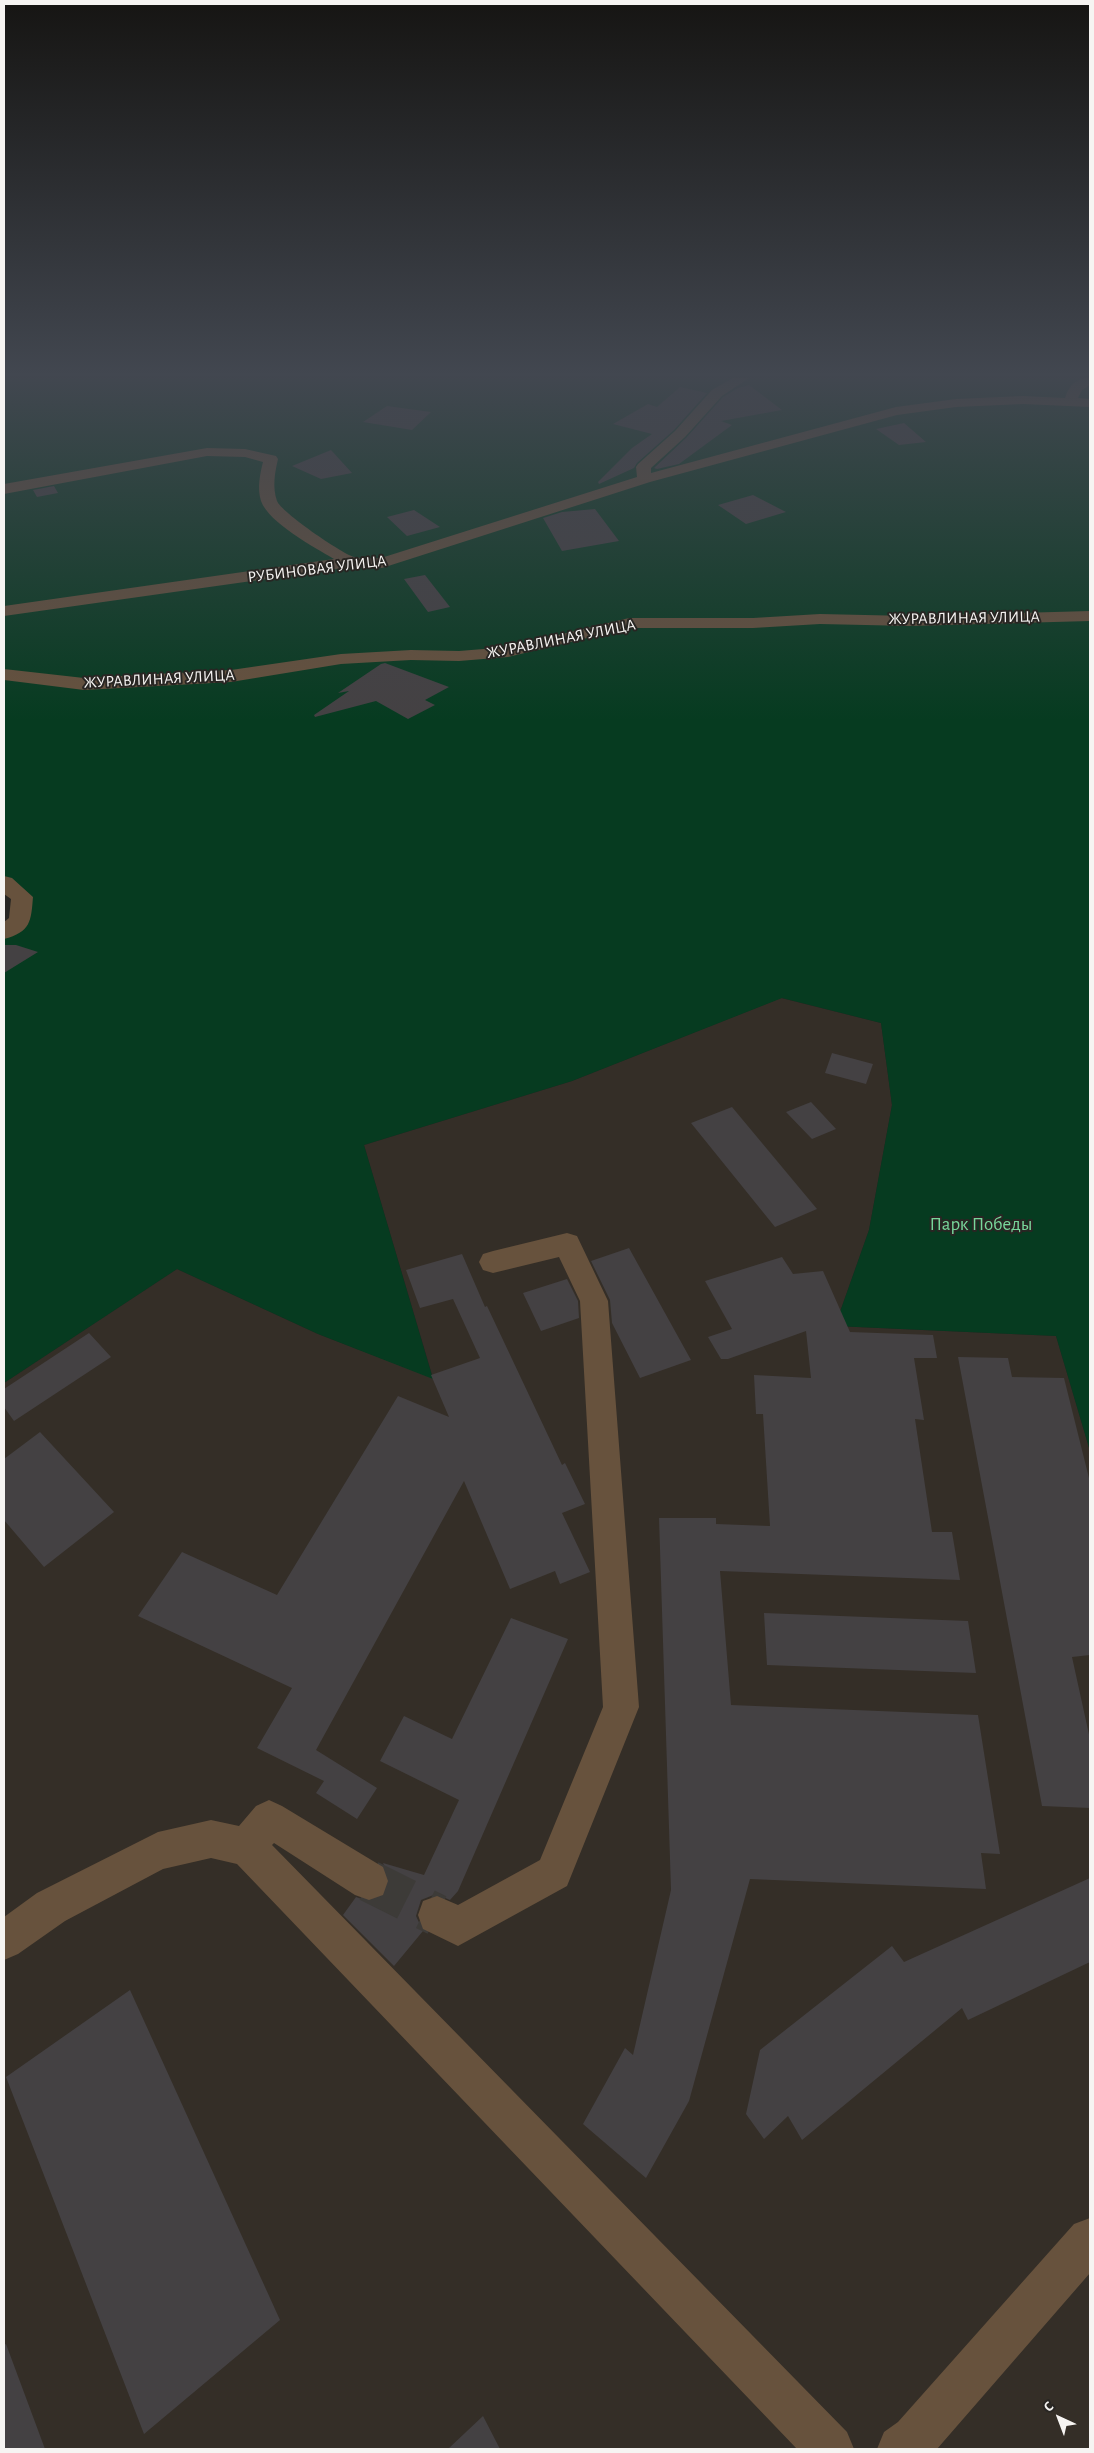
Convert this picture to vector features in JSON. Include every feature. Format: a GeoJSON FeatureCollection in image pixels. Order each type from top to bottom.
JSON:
{"type":"FeatureCollection","features":[{"type":"Feature","properties":{"kind":"street"},"geometry":{"type":"LineString","coordinates":[[268,492],[272,508],[334,554],[351,562]]}},
{"type":"Feature","properties":{"kind":"street","name":"РУБИНОВАЯ УЛИЦА"},"geometry":{"type":"LineString","coordinates":[[4,611],[351,562],[382,563],[603,492]]}},
{"type":"Feature","properties":{"kind":"street","name":"ЖУРАВЛИНАЯ УЛИЦА"},"geometry":{"type":"LineString","coordinates":[[4,675],[84,684],[231,676],[341,659],[411,655],[459,656],[508,652],[629,623],[753,623],[820,619],[910,621],[1090,616]]}},
{"type":"Feature","properties":{"kind":"street"},"geometry":{"type":"LineString","coordinates":[[4,883],[22,897],[20,921],[4,932]]}},
{"type":"Feature","properties":{"kind":"street"},"geometry":{"type":"LineString","coordinates":[[437,1916],[458,1926],[554,1873],[621,1708],[594,1301],[567,1244],[493,1262]]}},
{"type":"Feature","properties":{"kind":"street"},"geometry":{"type":"LineString","coordinates":[[246,1847],[269,1819],[369,1882]]}},
{"type":"Feature","properties":{"kind":"street"},"geometry":{"type":"LineString","coordinates":[[4,1940],[51,1908],[158,1851],[211,1839],[246,1847],[830,2449]]}},
{"type":"Feature","properties":{"kind":"street"},"geometry":{"type":"LineString","coordinates":[[901,2449],[915,2439],[1090,2240]]}},
{"type":"Feature","properties":{"kind":"shaded area"},"geometry":{"type":"Polygon","coordinates":[[[781,998],[881,1023],[892,1105],[869,1230],[835,1326],[1056,1336],[1090,1451],[1090,2449],[4,2449],[4,1383],[177,1269],[318,1334],[433,1378],[364,1145],[572,1081],[781,998]]]}},
{"type":"Feature","properties":{"kind":"green space","name":"Парк Победы"},"geometry":{"type":"Polygon","coordinates":[[[4,492],[1090,492],[1090,1451],[1056,1336],[835,1326],[869,1230],[892,1105],[881,1023],[782,998],[572,1081],[364,1145],[433,1379],[318,1334],[177,1269],[4,1383],[4,936],[25,919],[30,894],[4,876],[4,492]]]}},
{"type":"Feature","properties":{"kind":"building"},"geometry":{"type":"Polygon","coordinates":[[[34,492],[58,493],[37,497],[34,492]]]}},
{"type":"Feature","properties":{"kind":"building"},"geometry":{"type":"Polygon","coordinates":[[[753,495],[786,512],[746,524],[718,505],[753,495]]]}},
{"type":"Feature","properties":{"kind":"building"},"geometry":{"type":"Polygon","coordinates":[[[595,509],[619,541],[562,551],[543,518],[562,512],[595,509]]]}},
{"type":"Feature","properties":{"kind":"building"},"geometry":{"type":"Polygon","coordinates":[[[414,510],[440,527],[407,536],[387,517],[414,510]]]}},
{"type":"Feature","properties":{"kind":"building"},"geometry":{"type":"Polygon","coordinates":[[[425,575],[450,607],[428,612],[404,579],[425,575]]]}},
{"type":"Feature","properties":{"kind":"building"},"geometry":{"type":"Polygon","coordinates":[[[385,663],[449,687],[425,700],[435,705],[408,719],[376,701],[315,717],[314,715],[349,691],[338,693],[385,663]]]}},
{"type":"Feature","properties":{"kind":"building"},"geometry":{"type":"Polygon","coordinates":[[[4,945],[16,945],[38,952],[4,973],[4,945]]]}},
{"type":"Feature","properties":{"kind":"building"},"geometry":{"type":"Polygon","coordinates":[[[832,1053],[873,1064],[866,1084],[825,1073],[832,1053]]]}},
{"type":"Feature","properties":{"kind":"building"},"geometry":{"type":"Polygon","coordinates":[[[811,1102],[836,1129],[812,1139],[786,1112],[811,1102]]]}},
{"type":"Feature","properties":{"kind":"building"},"geometry":{"type":"Polygon","coordinates":[[[732,1107],[817,1209],[775,1227],[691,1123],[732,1107]]]}},
{"type":"Feature","properties":{"kind":"building"},"geometry":{"type":"Polygon","coordinates":[[[629,1248],[691,1360],[640,1378],[612,1323],[610,1300],[591,1261],[629,1248]]]}},
{"type":"Feature","properties":{"kind":"building"},"geometry":{"type":"Polygon","coordinates":[[[462,1254],[485,1307],[487,1306],[562,1465],[565,1463],[585,1504],[562,1513],[590,1572],[560,1584],[555,1571],[510,1589],[464,1481],[316,1750],[377,1788],[357,1819],[316,1793],[324,1781],[257,1748],[292,1688],[138,1616],[182,1552],[277,1595],[398,1396],[449,1417],[431,1375],[480,1358],[453,1299],[420,1308],[406,1270],[462,1254]]]}},
{"type":"Feature","properties":{"kind":"building"},"geometry":{"type":"Polygon","coordinates":[[[782,1257],[793,1274],[823,1271],[850,1332],[933,1335],[937,1358],[914,1358],[924,1420],[915,1419],[932,1532],[952,1532],[960,1580],[720,1571],[731,1705],[978,1715],[1000,1854],[981,1853],[986,1889],[750,1879],[689,2101],[646,2178],[583,2124],[625,2048],[633,2055],[671,1890],[659,1518],[716,1518],[716,1524],[770,1526],[763,1414],[756,1414],[754,1375],[811,1378],[806,1331],[728,1359],[721,1359],[708,1337],[732,1329],[705,1281],[782,1257]]]}},
{"type":"Feature","properties":{"kind":"building"},"geometry":{"type":"Polygon","coordinates":[[[567,1279],[578,1301],[579,1318],[541,1331],[523,1293],[567,1279]]]}},
{"type":"Feature","properties":{"kind":"building"},"geometry":{"type":"Polygon","coordinates":[[[89,1333],[111,1357],[14,1421],[4,1407],[4,1389],[89,1333]]]}},
{"type":"Feature","properties":{"kind":"building"},"geometry":{"type":"Polygon","coordinates":[[[958,1357],[1008,1358],[1012,1377],[1064,1378],[1090,1482],[1090,1655],[1072,1657],[1090,1739],[1090,1808],[1042,1806],[958,1357]]]}},
{"type":"Feature","properties":{"kind":"building"},"geometry":{"type":"Polygon","coordinates":[[[40,1432],[114,1512],[44,1567],[4,1520],[4,1459],[40,1432]]]}},
{"type":"Feature","properties":{"kind":"building"},"geometry":{"type":"Polygon","coordinates":[[[764,1613],[968,1621],[976,1673],[767,1665],[764,1613]]]}},
{"type":"Feature","properties":{"kind":"building"},"geometry":{"type":"Polygon","coordinates":[[[511,1618],[568,1639],[458,1891],[450,1900],[436,1894],[421,1900],[416,1916],[423,1931],[394,1966],[343,1915],[356,1897],[370,1902],[385,1896],[390,1880],[383,1863],[424,1875],[459,1800],[380,1761],[404,1716],[452,1739],[511,1618]]]}},
{"type":"Feature","properties":{"kind":"building"},"geometry":{"type":"Polygon","coordinates":[[[1090,1878],[1090,1962],[968,2020],[962,2008],[802,2140],[788,2116],[764,2139],[746,2114],[760,2050],[892,1946],[904,1962],[1090,1878]]]}},
{"type":"Feature","properties":{"kind":"building"},"geometry":{"type":"Polygon","coordinates":[[[130,1990],[280,2320],[144,2434],[6,2077],[130,1990]]]}},
{"type":"Feature","properties":{"kind":"building"},"geometry":{"type":"Polygon","coordinates":[[[6,2344],[45,2449],[4,2449],[4,2345],[6,2344]]]}},
{"type":"Feature","properties":{"kind":"building"},"geometry":{"type":"Polygon","coordinates":[[[483,2416],[500,2449],[448,2449],[483,2416]]]}},
{"type":"Feature","properties":{"kind":"tunnel"},"geometry":{"type":"LineString","coordinates":[[369,1881],[437,1915]]}}]}
